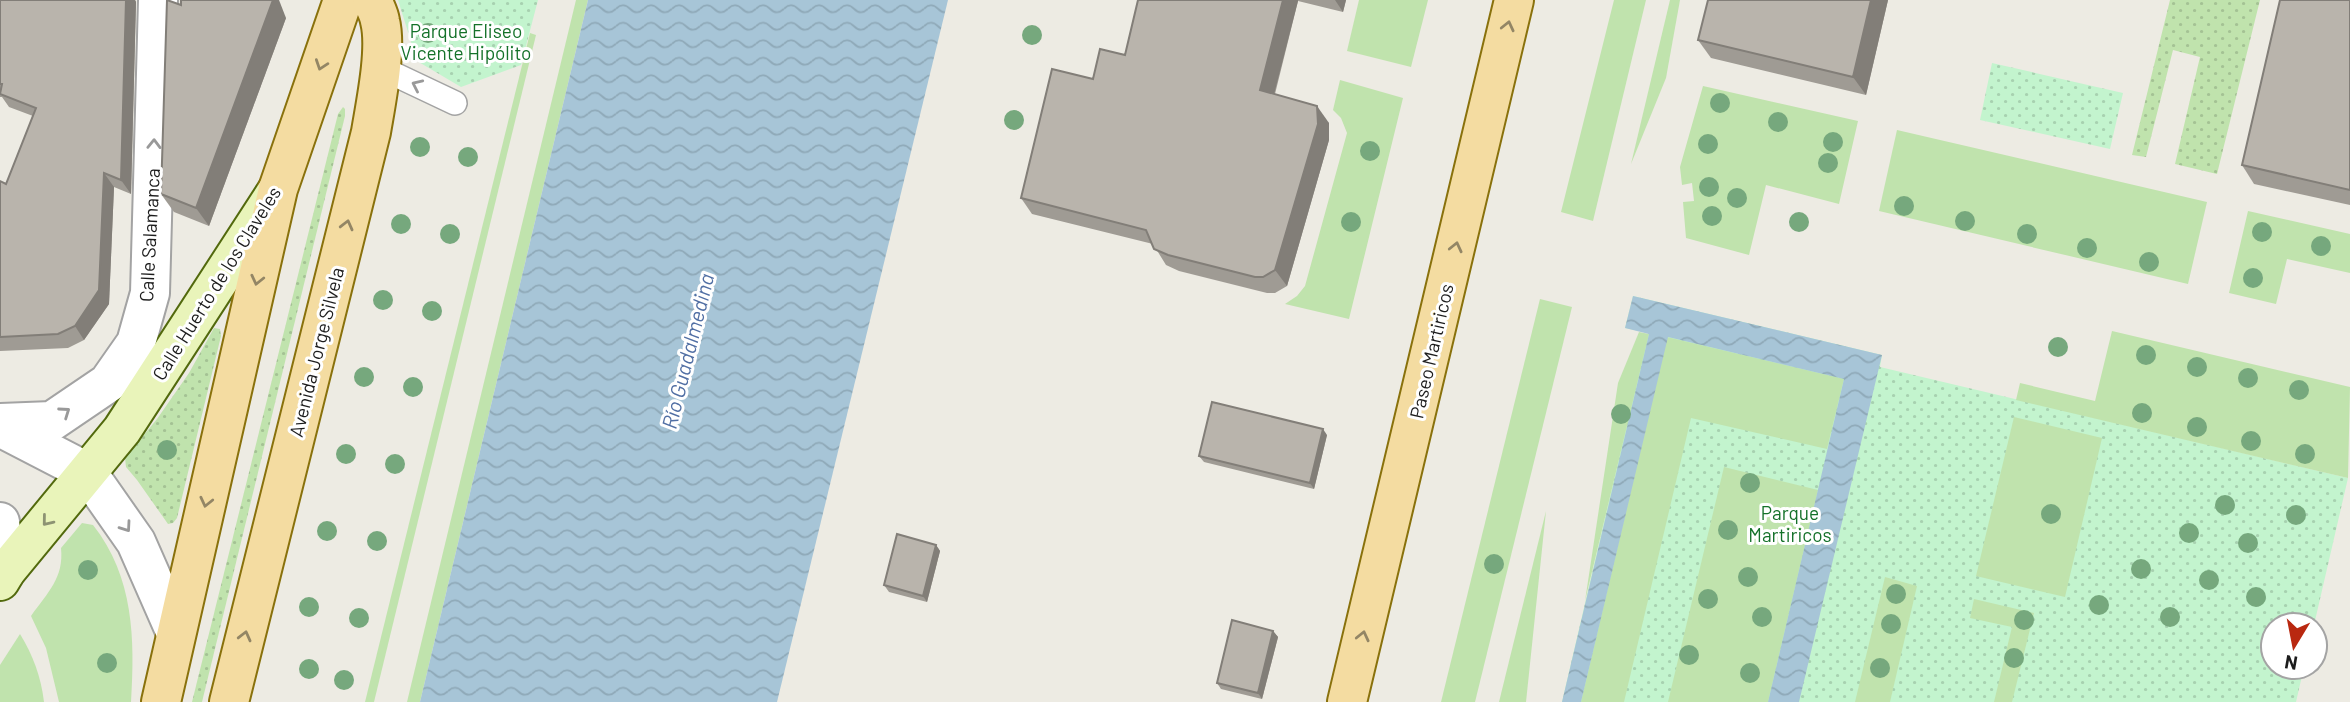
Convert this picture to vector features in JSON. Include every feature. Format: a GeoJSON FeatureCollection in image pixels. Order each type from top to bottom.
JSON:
{"type":"FeatureCollection","features":[{"type":"Feature","properties":{"kind":"main road","name":"Calle Huerto de los Claveles"},"geometry":{"type":"LineString","coordinates":[[3,576],[122,430],[278,189],[343,0]]}},
{"type":"Feature","properties":{"kind":"main road","name":"Avenida Jorge Silvela"},"geometry":{"type":"LineString","coordinates":[[229,702],[371,132],[382,35],[380,18],[372,0]]}},
{"type":"Feature","properties":{"kind":"main road","name":"Paseo Martiricos"},"geometry":{"type":"LineString","coordinates":[[1348,702],[1514,0]]}},
{"type":"Feature","properties":{"kind":"main road"},"geometry":{"type":"LineString","coordinates":[[161,702],[278,189]]}},
{"type":"Feature","properties":{"kind":"street","name":"Calle Salamanca"},"geometry":{"type":"LineString","coordinates":[[0,425],[52,421],[108,383],[136,343],[150,293],[158,0]]}},
{"type":"Feature","properties":{"kind":"street"},"geometry":{"type":"LineString","coordinates":[[0,425],[87,471],[136,542],[176,633]]}},
{"type":"Feature","properties":{"kind":"street"},"geometry":{"type":"LineString","coordinates":[[0,522],[3,576]]}},
{"type":"Feature","properties":{"kind":"lane"},"geometry":{"type":"LineString","coordinates":[[379,68],[455,103]]}},
{"type":"Feature","properties":{"kind":"green space","name":"Parque Eliseo Vicente Hipólito"},"geometry":{"type":"Polygon","coordinates":[[[398,0],[538,0],[521,65],[461,87],[417,61],[398,0]]]}},
{"type":"Feature","properties":{"kind":"green space"},"geometry":{"type":"Polygon","coordinates":[[[576,0],[588,0],[420,702],[407,702],[576,0]]]}},
{"type":"Feature","properties":{"kind":"green space"},"geometry":{"type":"Polygon","coordinates":[[[1359,0],[1428,0],[1411,67],[1347,51],[1359,0]]]}},
{"type":"Feature","properties":{"kind":"green space"},"geometry":{"type":"Polygon","coordinates":[[[1614,0],[1646,0],[1593,221],[1561,212],[1614,0]]]}},
{"type":"Feature","properties":{"kind":"green space"},"geometry":{"type":"Polygon","coordinates":[[[1670,0],[1680,0],[1666,78],[1631,164],[1670,0]]]}},
{"type":"Feature","properties":{"kind":"green space"},"geometry":{"type":"Polygon","coordinates":[[[2170,0],[2260,0],[2217,174],[2175,164],[2200,57],[2173,50],[2146,157],[2132,155],[2170,0]]]}},
{"type":"Feature","properties":{"kind":"green space"},"geometry":{"type":"Polygon","coordinates":[[[530,33],[536,35],[374,702],[365,702],[530,33]]]}},
{"type":"Feature","properties":{"kind":"green space"},"geometry":{"type":"Polygon","coordinates":[[[1992,63],[2123,93],[2110,149],[1980,120],[1992,63]]]}},
{"type":"Feature","properties":{"kind":"green space"},"geometry":{"type":"Polygon","coordinates":[[[1340,80],[1403,98],[1349,319],[1285,304],[1305,286],[1347,133],[1341,118],[1333,110],[1340,80]]]}},
{"type":"Feature","properties":{"kind":"green space"},"geometry":{"type":"Polygon","coordinates":[[[1703,86],[1858,121],[1839,204],[1766,185],[1749,255],[1686,238],[1683,202],[1694,201],[1692,183],[1682,185],[1680,167],[1703,86]]]}},
{"type":"Feature","properties":{"kind":"green space"},"geometry":{"type":"Polygon","coordinates":[[[343,107],[345,116],[202,702],[192,702],[338,114],[343,107]]]}},
{"type":"Feature","properties":{"kind":"green space"},"geometry":{"type":"Polygon","coordinates":[[[1897,130],[2207,202],[2188,284],[1879,211],[1897,130]]]}},
{"type":"Feature","properties":{"kind":"green space"},"geometry":{"type":"Polygon","coordinates":[[[2248,211],[2350,234],[2350,273],[2287,259],[2276,304],[2229,293],[2248,211]]]}},
{"type":"Feature","properties":{"kind":"green space","name":"Parque Martiricos"},"geometry":{"type":"Polygon","coordinates":[[[1633,296],[1882,355],[1880,367],[2348,478],[2317,611],[2259,611],[2259,681],[2301,681],[2296,702],[1562,702],[1648,333],[1625,328],[1633,296]]]}},
{"type":"Feature","properties":{"kind":"green space"},"geometry":{"type":"Polygon","coordinates":[[[1540,299],[1572,307],[1475,702],[1441,702],[1540,299]]]}},
{"type":"Feature","properties":{"kind":"green space"},"geometry":{"type":"Polygon","coordinates":[[[214,328],[220,329],[221,336],[177,518],[168,524],[126,467],[125,458],[157,419],[189,373],[214,328]]]}},
{"type":"Feature","properties":{"kind":"green space"},"geometry":{"type":"Polygon","coordinates":[[[2112,331],[2350,387],[2348,478],[2016,400],[2020,383],[2095,401],[2112,331]]]}},
{"type":"Feature","properties":{"kind":"green space"},"geometry":{"type":"Polygon","coordinates":[[[1639,332],[1649,334],[1585,601],[1618,383],[1639,332]]]}},
{"type":"Feature","properties":{"kind":"green space"},"geometry":{"type":"Polygon","coordinates":[[[1667,337],[1844,379],[1827,449],[1691,418],[1624,702],[1581,702],[1667,337]]]}},
{"type":"Feature","properties":{"kind":"green space"},"geometry":{"type":"Polygon","coordinates":[[[2014,417],[2102,438],[2065,597],[1976,576],[2014,417]]]}},
{"type":"Feature","properties":{"kind":"green space"},"geometry":{"type":"Polygon","coordinates":[[[1724,467],[1818,490],[1768,702],[1668,702],[1724,467]]]}},
{"type":"Feature","properties":{"kind":"green space"},"geometry":{"type":"Polygon","coordinates":[[[1546,511],[1526,702],[1499,702],[1546,511]]]}},
{"type":"Feature","properties":{"kind":"green space"},"geometry":{"type":"Polygon","coordinates":[[[82,523],[93,525],[107,545],[124,587],[132,632],[131,702],[59,702],[46,648],[31,616],[57,576],[61,548],[82,523]]]}},
{"type":"Feature","properties":{"kind":"green space"},"geometry":{"type":"Polygon","coordinates":[[[1885,577],[1917,586],[1890,702],[1855,702],[1885,577]]]}},
{"type":"Feature","properties":{"kind":"green space"},"geometry":{"type":"Polygon","coordinates":[[[1974,599],[2034,613],[2012,702],[1994,702],[2012,627],[1970,618],[1974,599]]]}},
{"type":"Feature","properties":{"kind":"green space"},"geometry":{"type":"Polygon","coordinates":[[[20,634],[36,666],[44,702],[0,702],[0,665],[20,634]]]}},
{"type":"Feature","properties":{"kind":"water","name":"Río Guadalmedina"},"geometry":{"type":"Polygon","coordinates":[[[588,0],[948,0],[777,702],[420,702],[588,0]]]}},
{"type":"Feature","properties":{"kind":"water"},"geometry":{"type":"Polygon","coordinates":[[[1633,296],[1882,355],[1799,702],[1768,702],[1844,379],[1668,337],[1581,702],[1562,702],[1649,334],[1625,328],[1633,296]]]}},
{"type":"Feature","properties":{"kind":"building"},"geometry":{"type":"Polygon","coordinates":[[[0,0],[126,0],[121,180],[104,173],[99,290],[75,326],[58,334],[0,337],[0,181],[6,184],[36,108],[0,94],[0,0]]]}},
{"type":"Feature","properties":{"kind":"building"},"geometry":{"type":"Polygon","coordinates":[[[167,0],[181,5],[181,0],[273,0],[196,208],[161,194],[167,0]]]}},
{"type":"Feature","properties":{"kind":"building"},"geometry":{"type":"Polygon","coordinates":[[[1138,0],[1283,0],[1260,90],[1317,106],[1318,124],[1275,270],[1263,277],[1168,255],[1154,249],[1146,230],[1021,198],[1052,69],[1093,79],[1100,49],[1125,55],[1138,0]]]}},
{"type":"Feature","properties":{"kind":"building"},"geometry":{"type":"Polygon","coordinates":[[[1708,0],[1871,0],[1853,77],[1698,40],[1708,0]]]}},
{"type":"Feature","properties":{"kind":"building"},"geometry":{"type":"Polygon","coordinates":[[[2280,0],[2350,0],[2350,190],[2242,165],[2280,0]]]}},
{"type":"Feature","properties":{"kind":"building"},"geometry":{"type":"Polygon","coordinates":[[[1212,402],[1323,429],[1310,483],[1199,456],[1212,402]]]}},
{"type":"Feature","properties":{"kind":"building"},"geometry":{"type":"Polygon","coordinates":[[[897,534],[936,545],[923,596],[884,585],[897,534]]]}},
{"type":"Feature","properties":{"kind":"building"},"geometry":{"type":"Polygon","coordinates":[[[1232,620],[1273,631],[1258,693],[1217,683],[1232,620]]]}}]}
